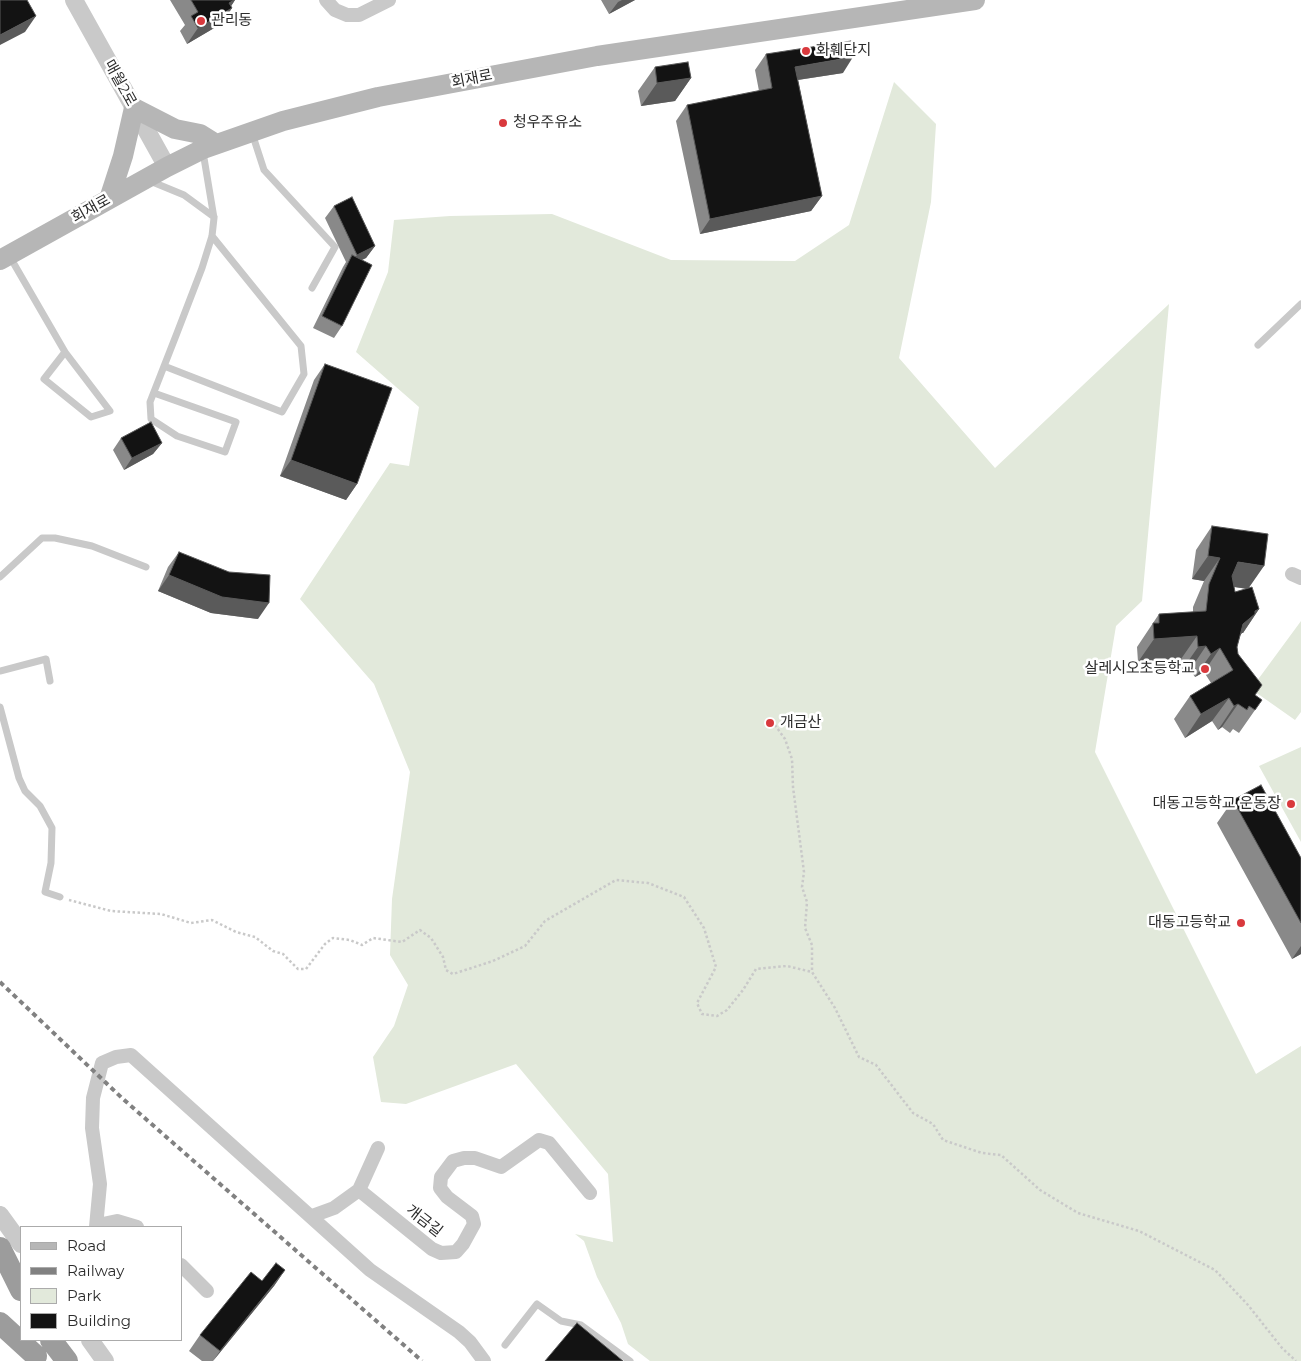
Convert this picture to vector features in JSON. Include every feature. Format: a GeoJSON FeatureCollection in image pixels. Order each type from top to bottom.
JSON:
{"type":"FeatureCollection","features":[{"type":"Feature","properties":{"kind":"highway"},"geometry":{"type":"LineString","coordinates":[[0,1248],[20,1288]]}},
{"type":"Feature","properties":{"kind":"highway"},"geometry":{"type":"LineString","coordinates":[[0,1269],[20,1297]]}},
{"type":"Feature","properties":{"kind":"highway"},"geometry":{"type":"LineString","coordinates":[[0,1306],[20,1335]]}},
{"type":"Feature","properties":{"kind":"highway"},"geometry":{"type":"LineString","coordinates":[[0,1323],[20,1341]]}},
{"type":"Feature","properties":{"kind":"highway"},"geometry":{"type":"LineString","coordinates":[[20,1341],[33,1352]]}},
{"type":"Feature","properties":{"kind":"highway"},"geometry":{"type":"LineString","coordinates":[[53,1341],[67,1361]]}},
{"type":"Feature","properties":{"kind":"main road","name":"회재로"},"geometry":{"type":"LineString","coordinates":[[4,257],[166,166],[210,147],[251,131],[378,97],[597,56],[921,4],[975,0]]}},
{"type":"Feature","properties":{"kind":"main road"},"geometry":{"type":"LineString","coordinates":[[109,199],[124,156],[134,108],[175,129],[200,134],[210,147]]}},
{"type":"Feature","properties":{"kind":"street","name":"매월2로"},"geometry":{"type":"LineString","coordinates":[[74,0],[166,166]]}},
{"type":"Feature","properties":{"kind":"street"},"geometry":{"type":"LineString","coordinates":[[326,0],[335,10],[347,15],[359,15],[389,0]]}},
{"type":"Feature","properties":{"kind":"street"},"geometry":{"type":"LineString","coordinates":[[134,1226],[117,1221],[97,1226],[100,1184],[92,1128],[92,1098],[102,1063],[116,1057],[131,1055],[370,1270],[459,1332],[470,1342],[484,1361]]}},
{"type":"Feature","properties":{"kind":"street","name":"개금길"},"geometry":{"type":"LineString","coordinates":[[359,1190],[432,1249],[449,1254],[456,1252],[463,1244],[474,1224],[472,1216],[447,1197],[440,1188],[441,1177],[453,1161],[475,1158],[501,1167],[539,1140],[543,1140],[549,1143],[590,1193]]}},
{"type":"Feature","properties":{"kind":"street"},"geometry":{"type":"LineString","coordinates":[[312,1216],[334,1208],[359,1190],[378,1148]]}},
{"type":"Feature","properties":{"kind":"street"},"geometry":{"type":"LineString","coordinates":[[0,1215],[20,1243]]}},
{"type":"Feature","properties":{"kind":"street"},"geometry":{"type":"LineString","coordinates":[[182,1266],[207,1291]]}},
{"type":"Feature","properties":{"kind":"street"},"geometry":{"type":"LineString","coordinates":[[91,1341],[105,1361]]}},
{"type":"Feature","properties":{"kind":"lane"},"geometry":{"type":"LineString","coordinates":[[251,131],[264,170],[335,247],[312,288]]}},
{"type":"Feature","properties":{"kind":"lane"},"geometry":{"type":"LineString","coordinates":[[154,393],[236,422],[225,452],[177,436],[151,419],[150,402],[202,268],[212,236],[214,218],[210,147]]}},
{"type":"Feature","properties":{"kind":"lane"},"geometry":{"type":"LineString","coordinates":[[145,179],[184,195],[214,218]]}},
{"type":"Feature","properties":{"kind":"lane"},"geometry":{"type":"LineString","coordinates":[[164,366],[282,412],[304,374],[301,346],[212,236]]}},
{"type":"Feature","properties":{"kind":"lane"},"geometry":{"type":"LineString","coordinates":[[4,257],[65,352],[110,411],[91,416],[44,380],[65,352]]}},
{"type":"Feature","properties":{"kind":"lane"},"geometry":{"type":"LineString","coordinates":[[1258,345],[1301,304]]}},
{"type":"Feature","properties":{"kind":"lane"},"geometry":{"type":"LineString","coordinates":[[0,577],[42,538],[55,538],[92,546],[146,567]]}},
{"type":"Feature","properties":{"kind":"lane"},"geometry":{"type":"LineString","coordinates":[[0,671],[46,659],[50,681]]}},
{"type":"Feature","properties":{"kind":"lane"},"geometry":{"type":"LineString","coordinates":[[0,708],[19,778],[25,791],[40,806],[52,828],[51,864],[45,892],[60,896]]}},
{"type":"Feature","properties":{"kind":"lane"},"geometry":{"type":"LineString","coordinates":[[505,1345],[537,1304],[561,1321],[582,1325],[630,1361]]}},
{"type":"Feature","properties":{"kind":"path"},"geometry":{"type":"LineString","coordinates":[[772,722],[785,739],[792,759],[793,787],[804,872],[802,887],[807,902],[805,928],[812,945],[812,972],[835,1008],[859,1057],[876,1065],[914,1113],[933,1124],[943,1140],[982,1153],[1001,1155],[1040,1190],[1078,1212],[1138,1230],[1215,1270],[1266,1326],[1282,1348],[1296,1361]]}},
{"type":"Feature","properties":{"kind":"path"},"geometry":{"type":"LineString","coordinates":[[60,896],[111,910],[162,914],[191,923],[212,920],[236,932],[255,938],[274,951],[283,954],[298,969],[306,969],[325,944],[333,938],[350,940],[362,945],[373,938],[402,942],[420,930],[431,938],[444,957],[446,970],[453,974],[493,961],[525,946],[545,921],[616,880],[648,883],[684,897],[704,928],[716,967],[697,1003],[702,1014],[717,1016],[727,1010],[756,969],[787,966],[812,972]]}},
{"type":"Feature","properties":{"kind":"green space"},"geometry":{"type":"Polygon","coordinates":[[[894,82],[936,124],[931,202],[899,358],[995,468],[1169,304],[1142,601],[1116,626],[1095,752],[1256,1074],[1301,1046],[1301,1361],[650,1361],[628,1344],[621,1323],[597,1277],[584,1241],[575,1234],[613,1242],[608,1174],[516,1064],[406,1104],[381,1102],[373,1057],[394,1026],[408,985],[390,955],[392,899],[410,772],[374,684],[300,599],[390,463],[409,466],[419,407],[356,352],[388,272],[394,220],[450,216],[552,214],[671,260],[795,261],[849,225],[894,82]]]}},
{"type":"Feature","properties":{"kind":"green space"},"geometry":{"type":"Polygon","coordinates":[[[1301,621],[1301,712],[1295,720],[1251,689],[1301,621]]]}},
{"type":"Feature","properties":{"kind":"green space","name":"대동고등학교 운동장"},"geometry":{"type":"Polygon","coordinates":[[[1301,747],[1301,842],[1259,766],[1301,747]]]}},
{"type":"Feature","properties":{"kind":"building"},"geometry":{"type":"Polygon","coordinates":[[[0,0],[27,0],[36,16],[0,35],[0,0]]]}},
{"type":"Feature","properties":{"kind":"building"},"geometry":{"type":"Polygon","coordinates":[[[191,0],[234,0],[229,3],[232,8],[198,28],[191,16],[198,12],[191,0]]]}},
{"type":"Feature","properties":{"kind":"building"},"geometry":{"type":"Polygon","coordinates":[[[851,41],[853,57],[795,67],[822,196],[710,219],[687,105],[772,88],[766,54],[851,41]]]}},
{"type":"Feature","properties":{"kind":"building"},"geometry":{"type":"Polygon","coordinates":[[[688,62],[691,78],[657,83],[655,67],[688,62]]]}},
{"type":"Feature","properties":{"kind":"building"},"geometry":{"type":"Polygon","coordinates":[[[352,197],[375,246],[357,255],[334,206],[352,197]]]}},
{"type":"Feature","properties":{"kind":"building"},"geometry":{"type":"Polygon","coordinates":[[[352,255],[372,265],[342,326],[322,316],[352,255]]]}},
{"type":"Feature","properties":{"kind":"building"},"geometry":{"type":"Polygon","coordinates":[[[325,364],[392,388],[357,484],[291,460],[325,364]]]}},
{"type":"Feature","properties":{"kind":"building"},"geometry":{"type":"Polygon","coordinates":[[[151,422],[162,443],[132,458],[121,438],[151,422]]]}},
{"type":"Feature","properties":{"kind":"building"},"geometry":{"type":"Polygon","coordinates":[[[1212,526],[1268,534],[1264,566],[1238,562],[1232,576],[1235,592],[1252,587],[1259,609],[1243,624],[1237,647],[1238,654],[1262,685],[1255,695],[1262,700],[1255,710],[1249,706],[1247,710],[1238,704],[1234,706],[1229,698],[1201,714],[1190,696],[1233,670],[1220,648],[1211,654],[1206,646],[1198,647],[1197,636],[1154,639],[1153,623],[1159,623],[1159,614],[1206,611],[1209,584],[1220,558],[1208,556],[1212,526]]]}},
{"type":"Feature","properties":{"kind":"building"},"geometry":{"type":"Polygon","coordinates":[[[179,552],[229,572],[270,575],[269,603],[222,597],[169,575],[179,552]]]}},
{"type":"Feature","properties":{"kind":"building"},"geometry":{"type":"Polygon","coordinates":[[[1261,785],[1301,858],[1301,923],[1233,800],[1261,785]]]}},
{"type":"Feature","properties":{"kind":"building"},"geometry":{"type":"Polygon","coordinates":[[[276,1263],[285,1270],[220,1351],[200,1335],[251,1272],[262,1281],[276,1263]]]}},
{"type":"Feature","properties":{"kind":"building"},"geometry":{"type":"Polygon","coordinates":[[[577,1323],[623,1361],[545,1361],[577,1323]]]}},
{"type":"Feature","properties":{"kind":"railway"},"geometry":{"type":"LineString","coordinates":[[0,982],[123,1099],[422,1361]]}},
{"type":"Feature","properties":{"kind":"place","name":"관리동"},"geometry":{"type":"Point","coordinates":[201,21]}},
{"type":"Feature","properties":{"kind":"place","name":"화훼단지"},"geometry":{"type":"Point","coordinates":[806,51]}},
{"type":"Feature","properties":{"kind":"place","name":"청우주유소"},"geometry":{"type":"Point","coordinates":[503,123]}},
{"type":"Feature","properties":{"kind":"place","name":"살레시오초등학교"},"geometry":{"type":"Point","coordinates":[1205,669]}},
{"type":"Feature","properties":{"kind":"place","name":"개금산"},"geometry":{"type":"Point","coordinates":[770,723]}},
{"type":"Feature","properties":{"kind":"place","name":"대동고등학교 운동장"},"geometry":{"type":"Point","coordinates":[1291,804]}},
{"type":"Feature","properties":{"kind":"place","name":"대동고등학교"},"geometry":{"type":"Point","coordinates":[1241,923]}}]}
